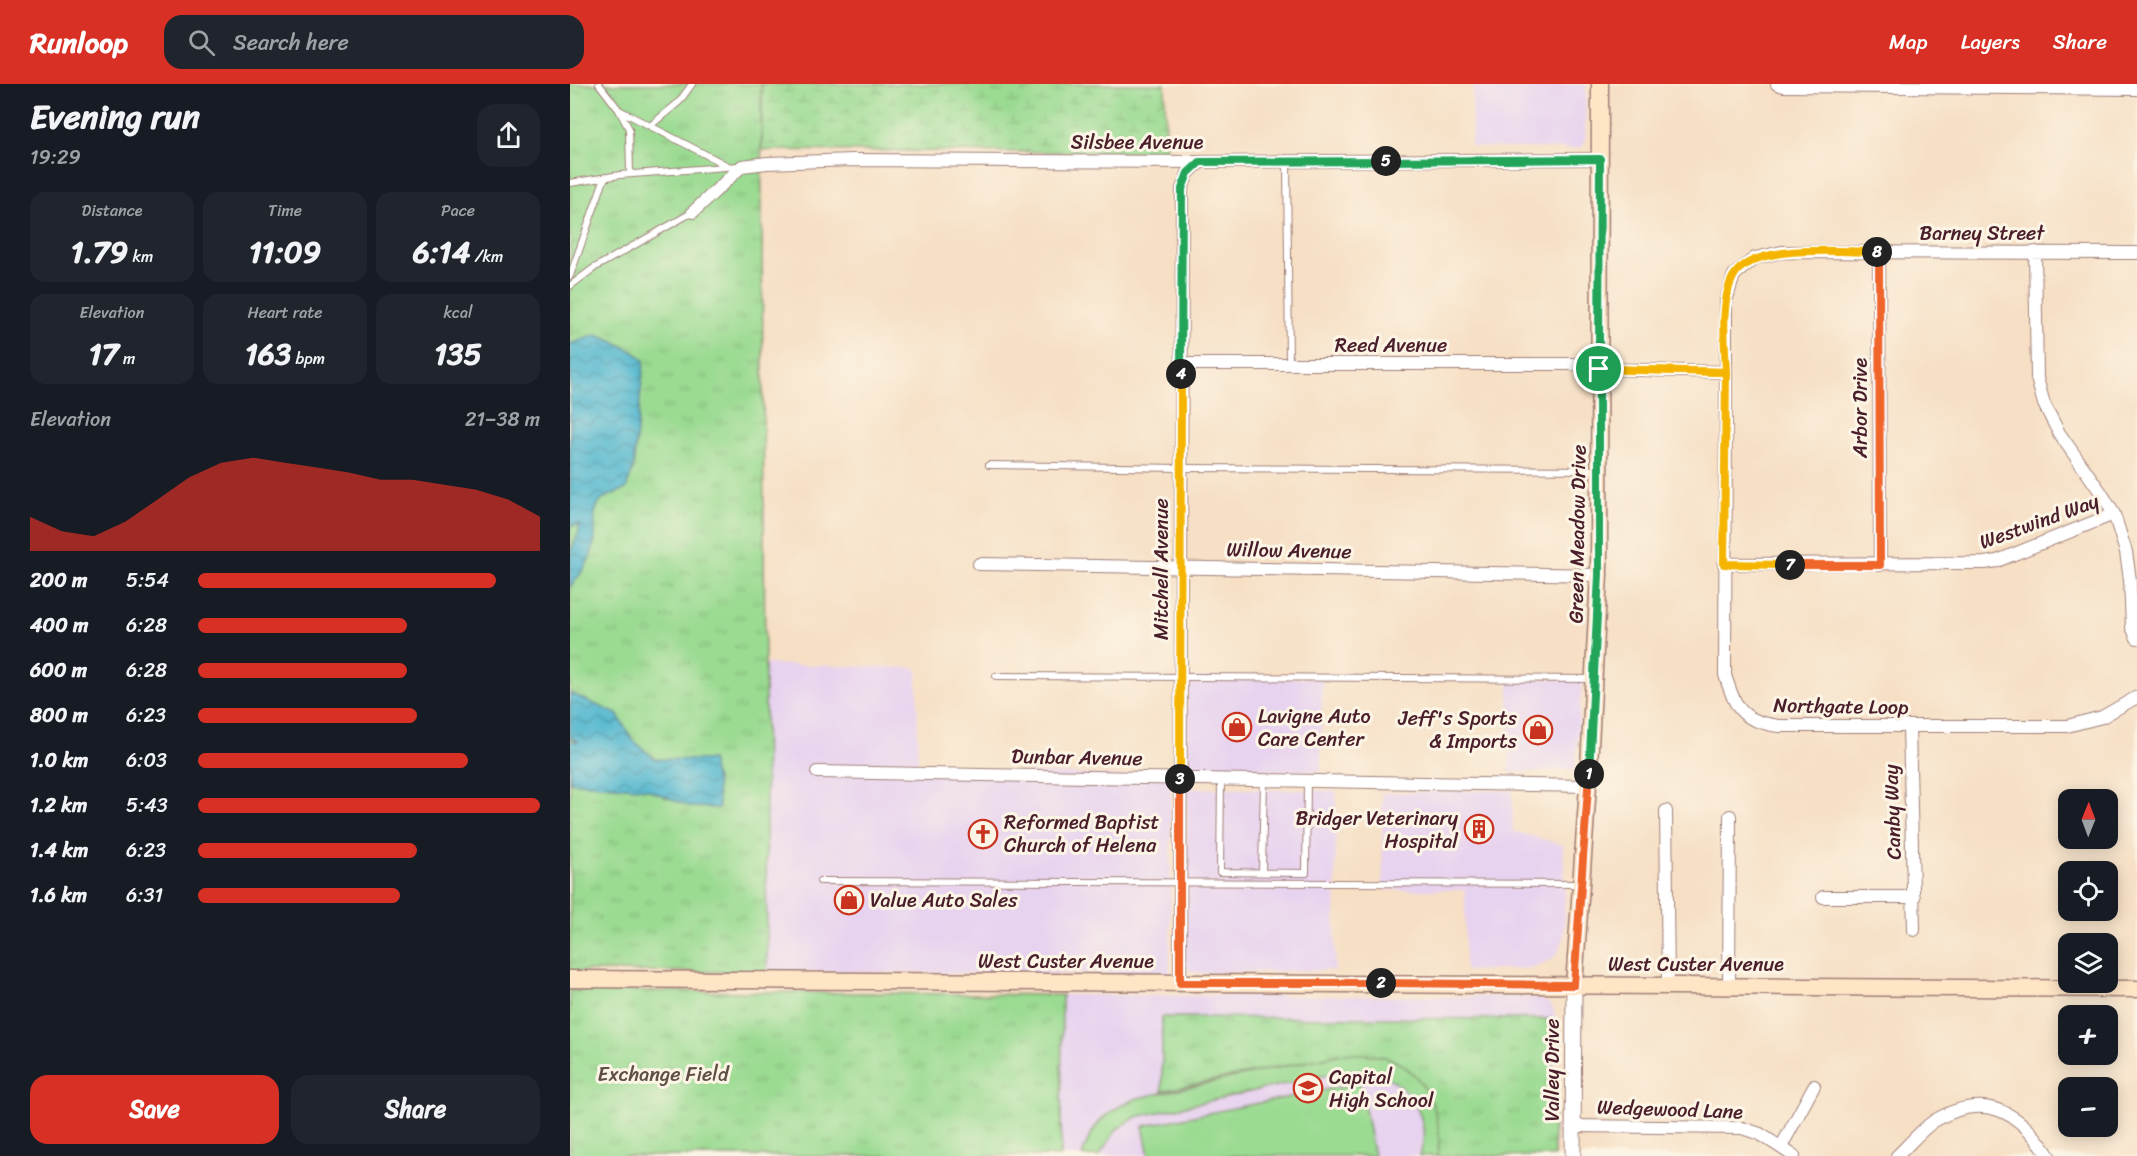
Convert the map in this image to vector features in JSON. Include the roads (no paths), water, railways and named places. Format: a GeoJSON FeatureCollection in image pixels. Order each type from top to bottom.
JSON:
{"type":"FeatureCollection","features":[{"type":"Feature","properties":{"kind":"main road","name":"Green Meadow Drive"},"geometry":{"type":"LineString","coordinates":[[1574,985],[1588,786],[1599,575],[1600,84]]}},
{"type":"Feature","properties":{"kind":"main road","name":"West Custer Avenue"},"geometry":{"type":"LineString","coordinates":[[570,979],[2137,989]]}},
{"type":"Feature","properties":{"kind":"street"},"geometry":{"type":"LineString","coordinates":[[1778,84],[1784,86],[2137,89]]}},
{"type":"Feature","properties":{"kind":"street","name":"Silsbee Avenue"},"geometry":{"type":"LineString","coordinates":[[736,166],[852,160],[1200,162],[1600,159]]}},
{"type":"Feature","properties":{"kind":"street","name":"Mitchell Avenue"},"geometry":{"type":"LineString","coordinates":[[1180,983],[1182,189],[1188,173],[1200,162]]}},
{"type":"Feature","properties":{"kind":"street"},"geometry":{"type":"LineString","coordinates":[[693,212],[736,166]]}},
{"type":"Feature","properties":{"kind":"street","name":"Barney Street"},"geometry":{"type":"LineString","coordinates":[[1726,372],[1726,301],[1734,275],[1753,259],[1782,252],[2137,253]]}},
{"type":"Feature","properties":{"kind":"street","name":"Arbor Drive"},"geometry":{"type":"LineString","coordinates":[[1879,252],[1880,565]]}},
{"type":"Feature","properties":{"kind":"street"},"geometry":{"type":"LineString","coordinates":[[2035,252],[2037,378],[2044,404],[2059,433],[2114,514],[2126,552],[2132,627],[2137,638]]}},
{"type":"Feature","properties":{"kind":"street","name":"Reed Avenue"},"geometry":{"type":"LineString","coordinates":[[1181,364],[1573,364],[1599,369]]}},
{"type":"Feature","properties":{"kind":"street"},"geometry":{"type":"LineString","coordinates":[[1599,369],[1726,372]]}},
{"type":"Feature","properties":{"kind":"street","name":"Northgate Loop"},"geometry":{"type":"LineString","coordinates":[[1726,372],[1725,675],[1733,700],[1743,713],[1758,724],[1779,726],[2067,726],[2102,717],[2137,697]]}},
{"type":"Feature","properties":{"kind":"street","name":"Westwind Way"},"geometry":{"type":"LineString","coordinates":[[1724,564],[1983,563],[1998,561],[2114,514]]}},
{"type":"Feature","properties":{"kind":"street","name":"Willow Avenue"},"geometry":{"type":"LineString","coordinates":[[979,564],[1599,575]]}},
{"type":"Feature","properties":{"kind":"street","name":"Canby Way"},"geometry":{"type":"LineString","coordinates":[[1909,726],[1914,930]]}},
{"type":"Feature","properties":{"kind":"street","name":"Dunbar Avenue"},"geometry":{"type":"LineString","coordinates":[[817,772],[1588,786]]}},
{"type":"Feature","properties":{"kind":"street"},"geometry":{"type":"LineString","coordinates":[[1666,811],[1668,985]]}},
{"type":"Feature","properties":{"kind":"street"},"geometry":{"type":"LineString","coordinates":[[1729,986],[1730,816]]}},
{"type":"Feature","properties":{"kind":"street"},"geometry":{"type":"LineString","coordinates":[[1823,897],[1914,897]]}},
{"type":"Feature","properties":{"kind":"street","name":"Valley Drive"},"geometry":{"type":"LineString","coordinates":[[1573,1156],[1574,985]]}},
{"type":"Feature","properties":{"kind":"street"},"geometry":{"type":"LineString","coordinates":[[1781,1147],[1814,1086]]}},
{"type":"Feature","properties":{"kind":"street"},"geometry":{"type":"LineString","coordinates":[[1897,1156],[1932,1122],[1969,1106],[1997,1108],[2017,1119],[2038,1138],[2049,1156]]}},
{"type":"Feature","properties":{"kind":"street","name":"Wedgewood Lane"},"geometry":{"type":"LineString","coordinates":[[1573,1126],[1742,1128],[1760,1134],[1794,1156]]}},
{"type":"Feature","properties":{"kind":"lane"},"geometry":{"type":"LineString","coordinates":[[599,84],[619,110],[629,129],[630,174]]}},
{"type":"Feature","properties":{"kind":"lane"},"geometry":{"type":"LineString","coordinates":[[650,126],[679,102],[692,84]]}},
{"type":"Feature","properties":{"kind":"lane"},"geometry":{"type":"LineString","coordinates":[[619,110],[736,166]]}},
{"type":"Feature","properties":{"kind":"lane"},"geometry":{"type":"LineString","coordinates":[[1287,161],[1288,364]]}},
{"type":"Feature","properties":{"kind":"lane"},"geometry":{"type":"LineString","coordinates":[[570,183],[630,174],[736,166]]}},
{"type":"Feature","properties":{"kind":"lane"},"geometry":{"type":"LineString","coordinates":[[570,276],[605,177]]}},
{"type":"Feature","properties":{"kind":"lane"},"geometry":{"type":"LineString","coordinates":[[570,286],[594,268],[693,212]]}},
{"type":"Feature","properties":{"kind":"lane"},"geometry":{"type":"LineString","coordinates":[[989,465],[1599,470]]}},
{"type":"Feature","properties":{"kind":"lane"},"geometry":{"type":"LineString","coordinates":[[996,676],[1594,679]]}},
{"type":"Feature","properties":{"kind":"lane"},"geometry":{"type":"LineString","coordinates":[[1221,779],[1220,872],[1306,873],[1307,781]]}},
{"type":"Feature","properties":{"kind":"lane"},"geometry":{"type":"LineString","coordinates":[[1263,872],[1264,780]]}},
{"type":"Feature","properties":{"kind":"lane"},"geometry":{"type":"LineString","coordinates":[[820,880],[1180,884],[1582,884]]}},
{"type":"Feature","properties":{"kind":"water"},"geometry":{"type":"Polygon","coordinates":[[[596,335],[629,349],[644,361],[633,469],[626,489],[607,497],[598,505],[595,513],[595,537],[590,557],[570,587],[570,553],[579,532],[579,525],[570,526],[570,344],[596,335]]]}},
{"type":"Feature","properties":{"kind":"water"},"geometry":{"type":"Polygon","coordinates":[[[570,693],[617,714],[633,740],[655,759],[711,760],[719,808],[691,807],[647,789],[570,782],[570,741],[579,742],[570,737],[570,693]]]}},
{"type":"Feature","properties":{"kind":"place","name":"Lavigne Auto Care Center"},"geometry":{"type":"Point","coordinates":[1237,727]}},
{"type":"Feature","properties":{"kind":"place","name":"Jeff's Sports & Imports"},"geometry":{"type":"Point","coordinates":[1538,730]}},
{"type":"Feature","properties":{"kind":"place","name":"Bridger Veterinary Hospital"},"geometry":{"type":"Point","coordinates":[1479,829]}},
{"type":"Feature","properties":{"kind":"place","name":"Reformed Baptist Church of Helena"},"geometry":{"type":"Point","coordinates":[983,834]}},
{"type":"Feature","properties":{"kind":"place","name":"Value Auto Sales"},"geometry":{"type":"Point","coordinates":[849,900]}},
{"type":"Feature","properties":{"kind":"place","name":"Capital High School"},"geometry":{"type":"Point","coordinates":[1308,1088]}},
{"type":"Feature","properties":{"kind":"park label","name":"Exchange Field"},"geometry":{"type":"Point","coordinates":[663,1074]}}]}
